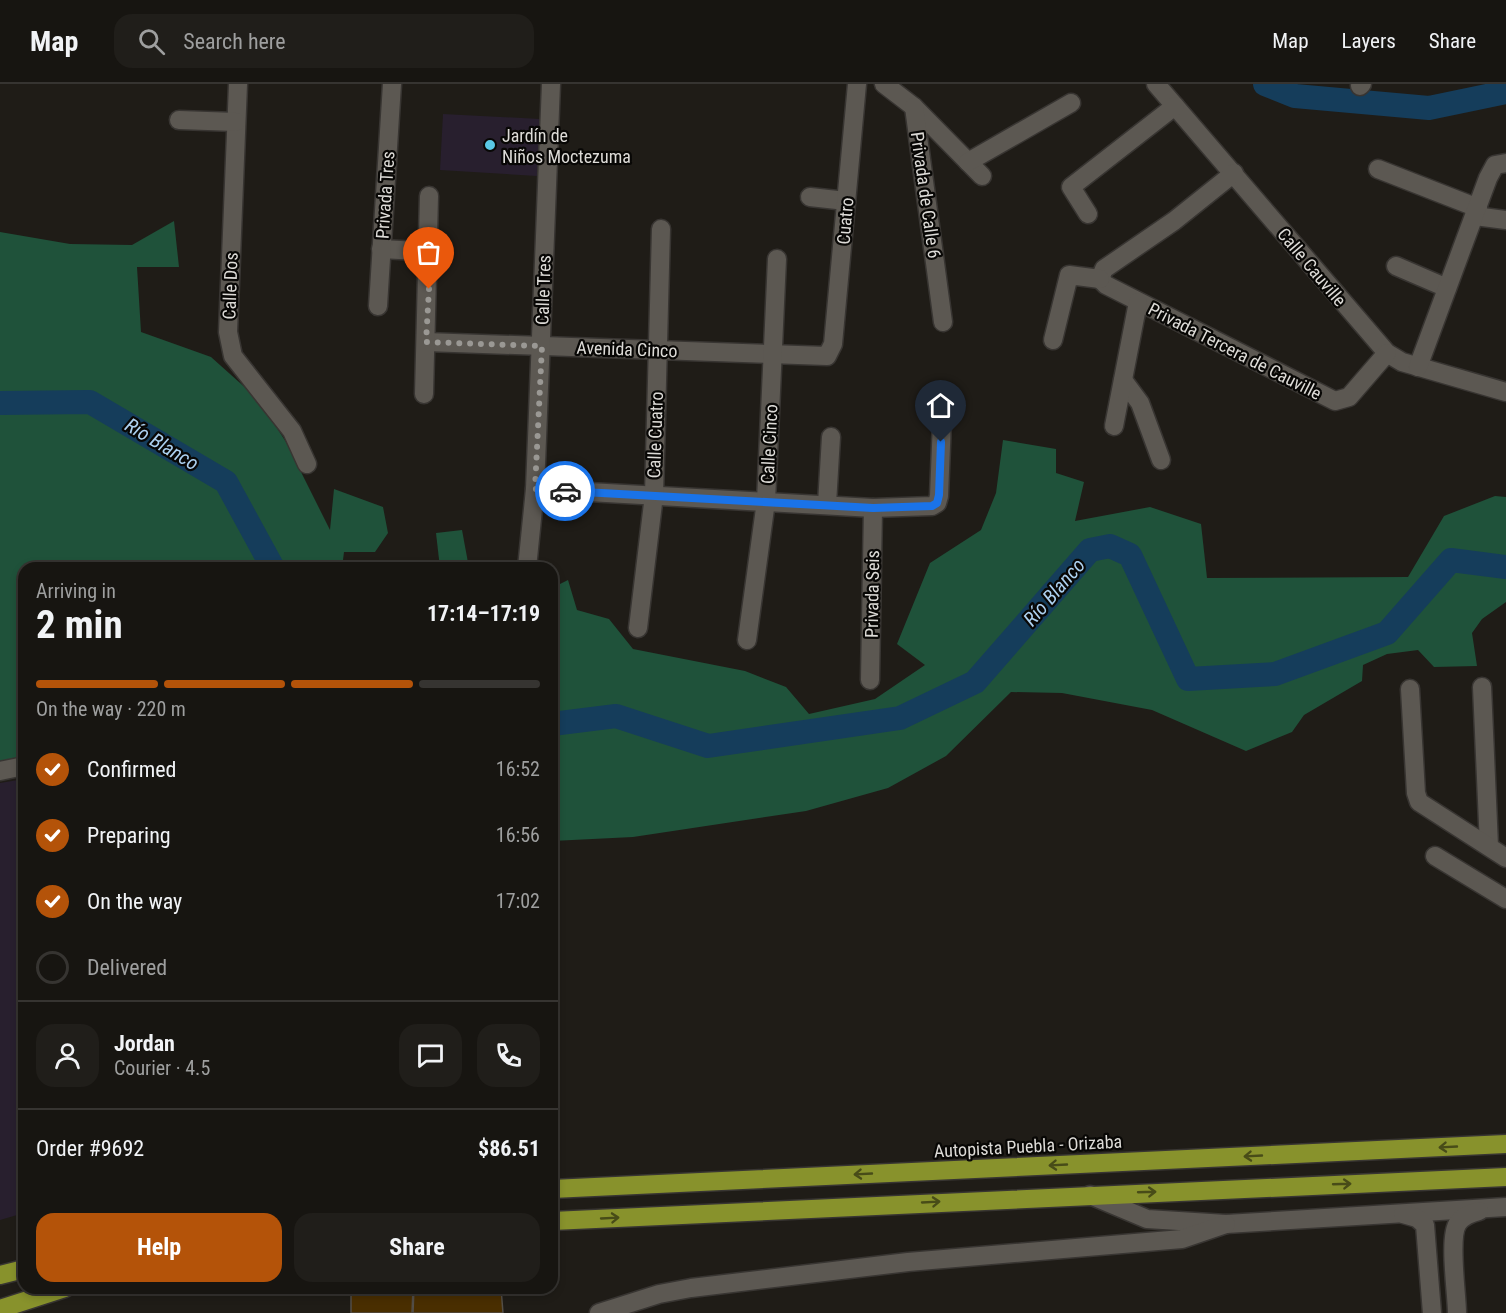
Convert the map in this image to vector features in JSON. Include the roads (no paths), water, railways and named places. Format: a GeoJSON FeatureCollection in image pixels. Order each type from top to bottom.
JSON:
{"type":"FeatureCollection","features":[{"type":"Feature","properties":{"kind":"highway","name":"Autopista Puebla - Orizaba"},"geometry":{"type":"LineString","coordinates":[[558,1189],[1506,1144]]}},
{"type":"Feature","properties":{"kind":"highway"},"geometry":{"type":"LineString","coordinates":[[558,1221],[1506,1177]]}},
{"type":"Feature","properties":{"kind":"highway"},"geometry":{"type":"LineString","coordinates":[[0,1275],[18,1270]]}},
{"type":"Feature","properties":{"kind":"highway"},"geometry":{"type":"LineString","coordinates":[[0,1309],[46,1294]]}},
{"type":"Feature","properties":{"kind":"street","name":"Calle Dos"},"geometry":{"type":"LineString","coordinates":[[238,84],[228,332],[230,346],[233,356],[292,431],[307,464]]}},
{"type":"Feature","properties":{"kind":"street","name":"Privada Tres"},"geometry":{"type":"LineString","coordinates":[[378,306],[392,84]]}},
{"type":"Feature","properties":{"kind":"street","name":"Calle Tres"},"geometry":{"type":"LineString","coordinates":[[528,562],[535,489],[542,346],[551,84]]}},
{"type":"Feature","properties":{"kind":"street","name":"Cuatro"},"geometry":{"type":"LineString","coordinates":[[827,356],[834,344],[857,84]]}},
{"type":"Feature","properties":{"kind":"street","name":"Privada de Calle 6"},"geometry":{"type":"LineString","coordinates":[[884,84],[914,107],[943,322]]}},
{"type":"Feature","properties":{"kind":"street","name":"Calle Cauville"},"geometry":{"type":"LineString","coordinates":[[1156,84],[1387,353],[1418,367],[1506,392]]}},
{"type":"Feature","properties":{"kind":"street"},"geometry":{"type":"LineString","coordinates":[[968,162],[1071,103]]}},
{"type":"Feature","properties":{"kind":"street"},"geometry":{"type":"LineString","coordinates":[[1088,214],[1071,187],[1175,106]]}},
{"type":"Feature","properties":{"kind":"street"},"geometry":{"type":"LineString","coordinates":[[914,107],[982,176]]}},
{"type":"Feature","properties":{"kind":"street"},"geometry":{"type":"LineString","coordinates":[[179,120],[236,122]]}},
{"type":"Feature","properties":{"kind":"street"},"geometry":{"type":"LineString","coordinates":[[1418,367],[1488,178],[1501,164]]}},
{"type":"Feature","properties":{"kind":"street"},"geometry":{"type":"LineString","coordinates":[[1378,168],[1477,212],[1506,220]]}},
{"type":"Feature","properties":{"kind":"street"},"geometry":{"type":"LineString","coordinates":[[1100,279],[1104,269],[1174,221],[1234,173]]}},
{"type":"Feature","properties":{"kind":"street"},"geometry":{"type":"LineString","coordinates":[[424,394],[429,279],[427,255],[429,196]]}},
{"type":"Feature","properties":{"kind":"street"},"geometry":{"type":"LineString","coordinates":[[810,198],[846,201]]}},
{"type":"Feature","properties":{"kind":"street","name":"Calle Cuatro"},"geometry":{"type":"LineString","coordinates":[[638,628],[654,495],[660,229]]}},
{"type":"Feature","properties":{"kind":"street"},"geometry":{"type":"LineString","coordinates":[[381,249],[418,251],[427,255]]}},
{"type":"Feature","properties":{"kind":"street","name":"Calle Cinco"},"geometry":{"type":"LineString","coordinates":[[747,639],[766,501],[777,259]]}},
{"type":"Feature","properties":{"kind":"street"},"geometry":{"type":"LineString","coordinates":[[1396,266],[1447,288]]}},
{"type":"Feature","properties":{"kind":"street"},"geometry":{"type":"LineString","coordinates":[[1053,340],[1069,275],[1100,279],[1106,285],[1138,302]]}},
{"type":"Feature","properties":{"kind":"street","name":"Privada Tercera de Cauville"},"geometry":{"type":"LineString","coordinates":[[1114,426],[1138,302],[1335,400],[1349,397],[1387,353]]}},
{"type":"Feature","properties":{"kind":"street","name":"Avenida Cinco"},"geometry":{"type":"LineString","coordinates":[[426,342],[827,356]]}},
{"type":"Feature","properties":{"kind":"street"},"geometry":{"type":"LineString","coordinates":[[1123,381],[1140,403],[1161,460]]}},
{"type":"Feature","properties":{"kind":"street"},"geometry":{"type":"LineString","coordinates":[[535,489],[873,508],[932,506],[937,503],[942,421]]}},
{"type":"Feature","properties":{"kind":"street"},"geometry":{"type":"LineString","coordinates":[[827,504],[831,437]]}},
{"type":"Feature","properties":{"kind":"street","name":"Privada Seis"},"geometry":{"type":"LineString","coordinates":[[870,680],[873,508]]}},
{"type":"Feature","properties":{"kind":"street"},"geometry":{"type":"LineString","coordinates":[[1482,687],[1489,846]]}},
{"type":"Feature","properties":{"kind":"street"},"geometry":{"type":"LineString","coordinates":[[1410,689],[1416,793],[1419,802],[1506,858]]}},
{"type":"Feature","properties":{"kind":"street"},"geometry":{"type":"LineString","coordinates":[[0,771],[18,767]]}},
{"type":"Feature","properties":{"kind":"street"},"geometry":{"type":"LineString","coordinates":[[1435,856],[1506,899]]}},
{"type":"Feature","properties":{"kind":"street"},"geometry":{"type":"LineString","coordinates":[[1089,1195],[1147,1219],[1226,1224],[1392,1212],[1498,1208]]}},
{"type":"Feature","properties":{"kind":"street"},"geometry":{"type":"LineString","coordinates":[[1457,1313],[1454,1237],[1457,1224],[1470,1214],[1498,1208]]}},
{"type":"Feature","properties":{"kind":"street"},"geometry":{"type":"LineString","coordinates":[[1392,1212],[1412,1216],[1425,1225],[1432,1313]]}},
{"type":"Feature","properties":{"kind":"street"},"geometry":{"type":"LineString","coordinates":[[599,1313],[659,1294],[691,1288],[908,1262],[1182,1239],[1226,1224]]}},
{"type":"Feature","properties":{"kind":"waterway"},"geometry":{"type":"LineString","coordinates":[[1265,84],[1295,96],[1429,108],[1506,92]]}},
{"type":"Feature","properties":{"kind":"waterway","name":"Río Blanco"},"geometry":{"type":"LineString","coordinates":[[0,403],[90,402],[226,482],[270,562]]}},
{"type":"Feature","properties":{"kind":"waterway","name":"Río Blanco"},"geometry":{"type":"LineString","coordinates":[[558,723],[616,716],[708,746],[900,718],[975,682],[1090,550],[1110,546],[1130,555],[1188,679],[1275,674],[1387,633],[1451,560],[1506,567]]}},
{"type":"Feature","properties":{"kind":"place","name":"Jardín de Niños Moctezuma"},"geometry":{"type":"Point","coordinates":[490,145]}}]}
